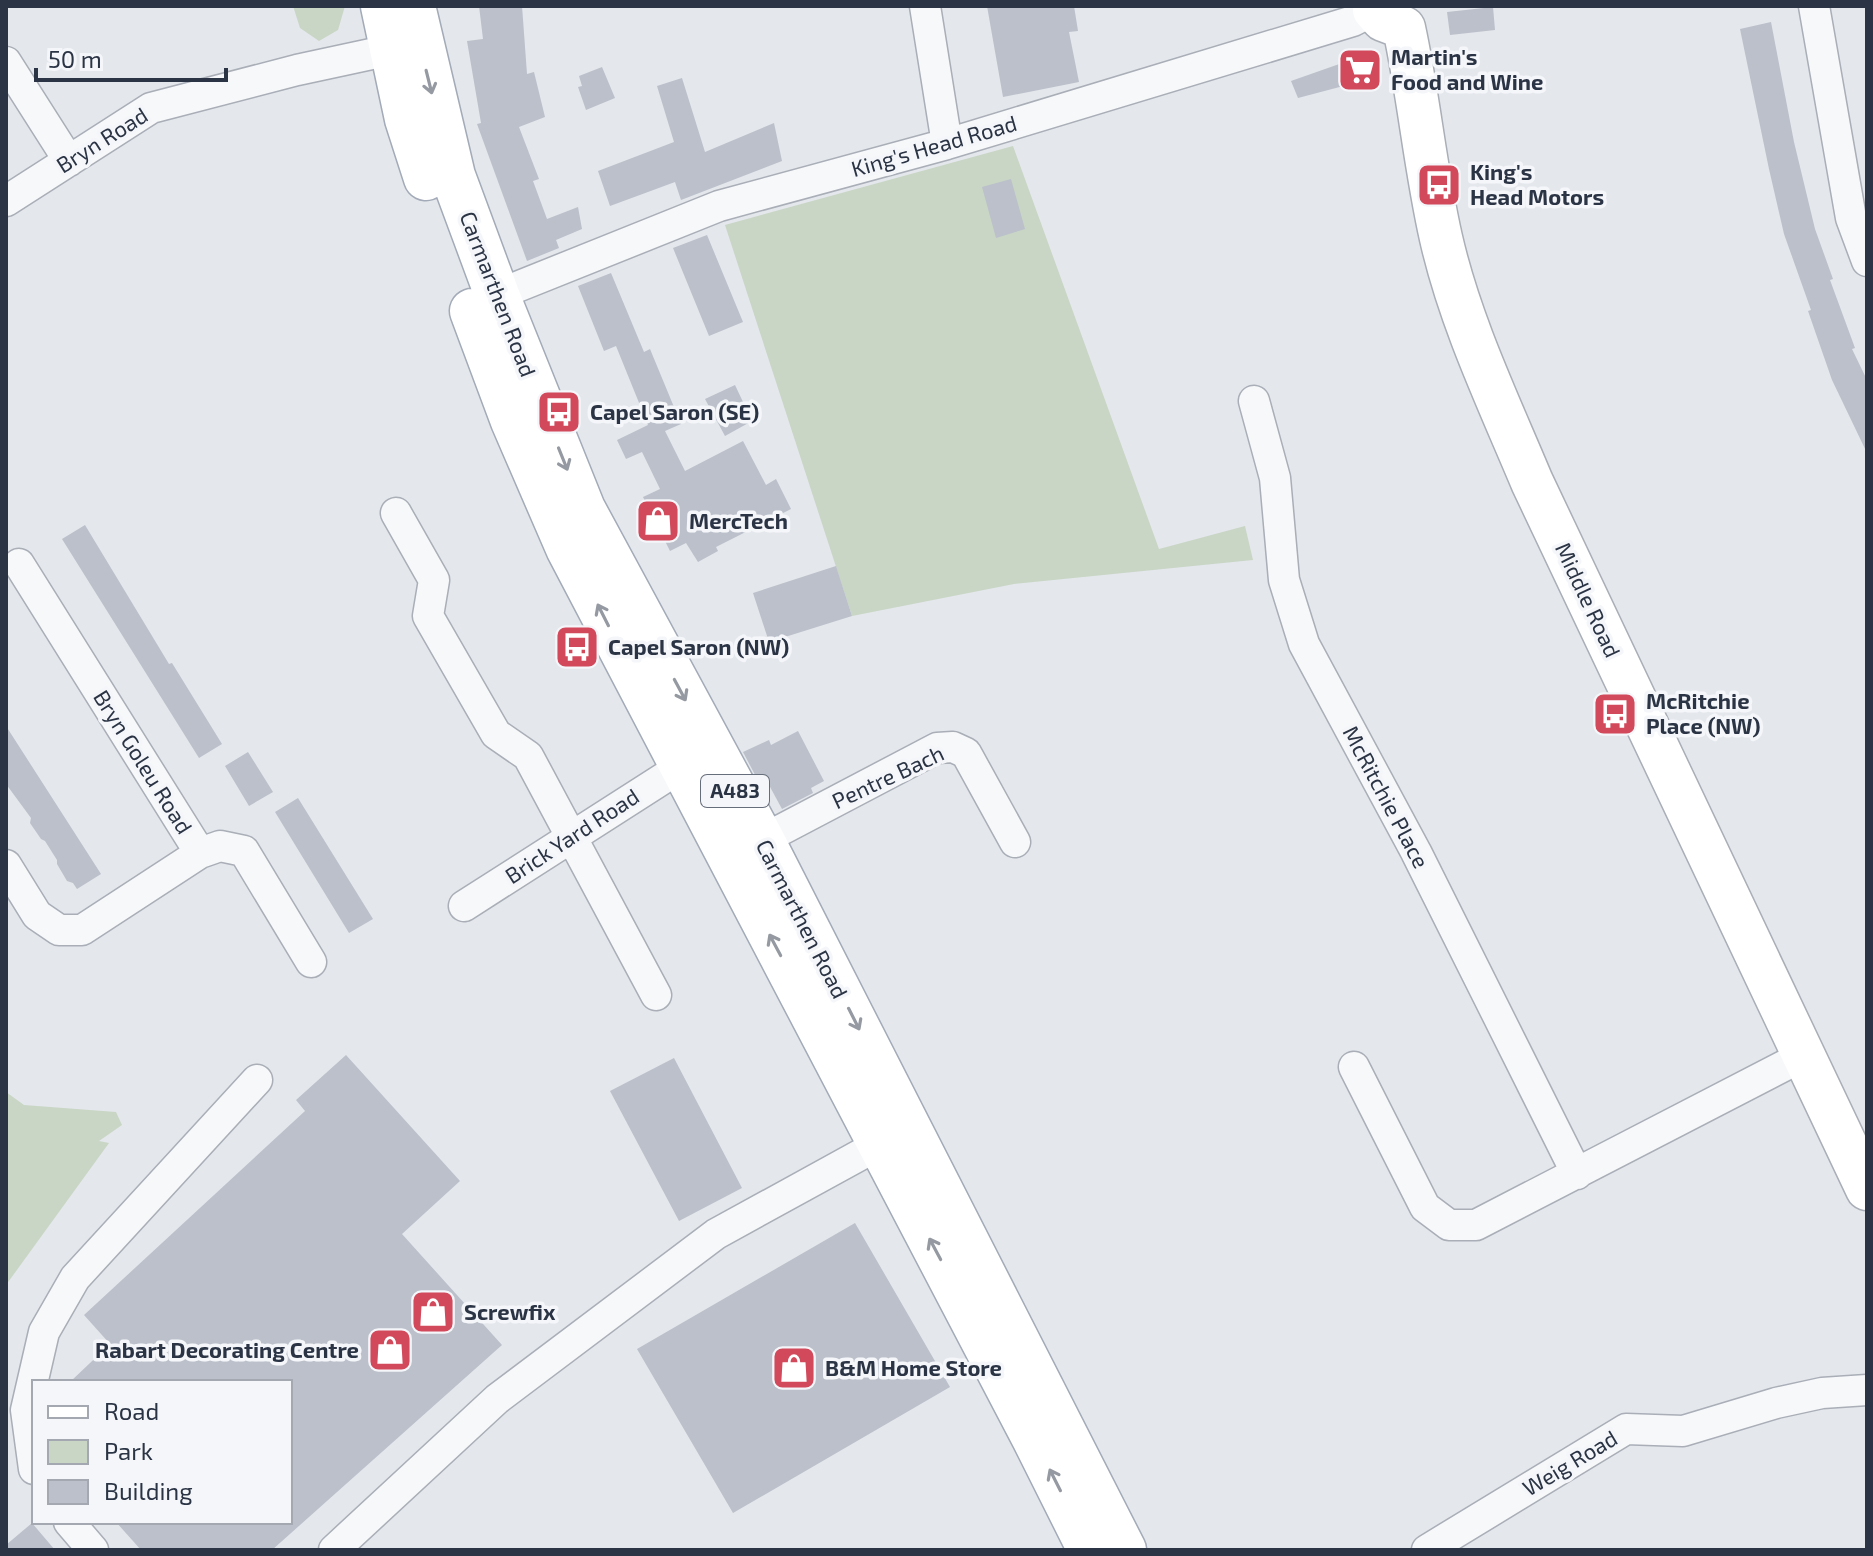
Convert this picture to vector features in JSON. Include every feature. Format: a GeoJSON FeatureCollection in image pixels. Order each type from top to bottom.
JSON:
{"type":"FeatureCollection","features":[{"type":"Feature","properties":{"kind":"main road","name":"Carmarthen Road"},"geometry":{"type":"LineString","coordinates":[[413,6],[453,176],[583,509],[762,840],[1124,1550]]}},
{"type":"Feature","properties":{"kind":"main road","name":"Carmarthen Road"},"geometry":{"type":"LineString","coordinates":[[386,26],[407,119],[423,170],[513,421],[568,548],[1090,1550]]}},
{"type":"Feature","properties":{"kind":"street"},"geometry":{"type":"LineString","coordinates":[[925,6],[947,144]]}},
{"type":"Feature","properties":{"kind":"street"},"geometry":{"type":"LineString","coordinates":[[1814,6],[1851,218],[1867,261]]}},
{"type":"Feature","properties":{"kind":"street","name":"King's Head Road"},"geometry":{"type":"LineString","coordinates":[[497,295],[719,206],[947,144],[1353,21],[1394,12]]}},
{"type":"Feature","properties":{"kind":"street","name":"Middle Road"},"geometry":{"type":"LineString","coordinates":[[1394,12],[1441,240],[1482,360],[1532,482],[1867,1189]]}},
{"type":"Feature","properties":{"kind":"street","name":"Bryn Road"},"geometry":{"type":"LineString","coordinates":[[6,201],[151,108],[376,53],[386,26]]}},
{"type":"Feature","properties":{"kind":"street"},"geometry":{"type":"LineString","coordinates":[[6,62],[69,161]]}},
{"type":"Feature","properties":{"kind":"street","name":"McRitchie Place"},"geometry":{"type":"LineString","coordinates":[[1254,401],[1275,478],[1284,580],[1304,644],[1416,852],[1577,1174]]}},
{"type":"Feature","properties":{"kind":"street"},"geometry":{"type":"LineString","coordinates":[[396,513],[434,580],[428,616],[496,734],[528,756],[656,995]]}},
{"type":"Feature","properties":{"kind":"street","name":"Bryn Goleu Road"},"geometry":{"type":"LineString","coordinates":[[19,564],[200,853],[220,846],[244,851],[311,962]]}},
{"type":"Feature","properties":{"kind":"street","name":"Pentre Bach"},"geometry":{"type":"LineString","coordinates":[[762,840],[937,748],[953,747],[966,753],[1015,842]]}},
{"type":"Feature","properties":{"kind":"street","name":"Brick Yard Road"},"geometry":{"type":"LineString","coordinates":[[464,906],[681,767]]}},
{"type":"Feature","properties":{"kind":"street"},"geometry":{"type":"LineString","coordinates":[[6,865],[37,915],[59,930],[82,930],[200,853]]}},
{"type":"Feature","properties":{"kind":"street"},"geometry":{"type":"LineString","coordinates":[[1354,1067],[1425,1207],[1449,1225],[1476,1225],[1805,1055]]}},
{"type":"Feature","properties":{"kind":"street"},"geometry":{"type":"LineString","coordinates":[[33,1380],[44,1332],[75,1278],[257,1080]]}},
{"type":"Feature","properties":{"kind":"street"},"geometry":{"type":"LineString","coordinates":[[334,1550],[497,1399],[716,1234],[880,1144]]}},
{"type":"Feature","properties":{"kind":"street"},"geometry":{"type":"LineString","coordinates":[[32,1384],[26,1410],[32,1454]]}},
{"type":"Feature","properties":{"kind":"street","name":"Weig Road"},"geometry":{"type":"LineString","coordinates":[[1427,1550],[1626,1429],[1683,1431],[1776,1403],[1822,1393],[1867,1390]]}},
{"type":"Feature","properties":{"kind":"street"},"geometry":{"type":"LineString","coordinates":[[71,1524],[93,1550]]}},
{"type":"Feature","properties":{"kind":"green space"},"geometry":{"type":"Polygon","coordinates":[[[293,6],[345,6],[338,30],[319,41],[300,28],[293,6]]]}},
{"type":"Feature","properties":{"kind":"green space"},"geometry":{"type":"Polygon","coordinates":[[[1013,146],[1159,549],[1245,526],[1253,560],[1014,584],[852,616],[725,225],[1013,146]]]}},
{"type":"Feature","properties":{"kind":"green space"},"geometry":{"type":"Polygon","coordinates":[[[6,1092],[24,1105],[116,1112],[122,1125],[99,1141],[109,1143],[6,1285],[6,1092]]]}},
{"type":"Feature","properties":{"kind":"building"},"geometry":{"type":"Polygon","coordinates":[[[479,6],[522,6],[527,74],[534,72],[545,117],[519,127],[539,179],[533,181],[547,219],[578,207],[582,229],[556,240],[559,248],[527,261],[477,124],[481,123],[467,41],[483,39],[479,6]]]}},
{"type":"Feature","properties":{"kind":"building"},"geometry":{"type":"Polygon","coordinates":[[[987,6],[1074,6],[1078,31],[1069,32],[1079,82],[1003,97],[987,6]]]}},
{"type":"Feature","properties":{"kind":"building"},"geometry":{"type":"Polygon","coordinates":[[[1493,7],[1495,30],[1450,35],[1447,12],[1493,7]]]}},
{"type":"Feature","properties":{"kind":"building"},"geometry":{"type":"Polygon","coordinates":[[[1771,22],[1794,142],[1815,229],[1855,348],[1852,349],[1867,380],[1867,453],[1832,380],[1808,311],[1811,310],[1784,234],[1769,169],[1740,29],[1771,22]]]}},
{"type":"Feature","properties":{"kind":"building"},"geometry":{"type":"Polygon","coordinates":[[[1362,56],[1366,80],[1298,98],[1291,81],[1362,56]]]}},
{"type":"Feature","properties":{"kind":"building"},"geometry":{"type":"Polygon","coordinates":[[[602,67],[615,98],[586,110],[578,87],[582,86],[579,76],[602,67]]]}},
{"type":"Feature","properties":{"kind":"building"},"geometry":{"type":"Polygon","coordinates":[[[682,78],[705,152],[774,123],[782,161],[681,200],[675,182],[610,206],[598,171],[674,142],[657,86],[682,78]]]}},
{"type":"Feature","properties":{"kind":"building"},"geometry":{"type":"Polygon","coordinates":[[[1011,179],[1025,229],[996,238],[982,187],[1011,179]]]}},
{"type":"Feature","properties":{"kind":"building"},"geometry":{"type":"Polygon","coordinates":[[[707,235],[743,322],[709,336],[673,248],[707,235]]]}},
{"type":"Feature","properties":{"kind":"building"},"geometry":{"type":"Polygon","coordinates":[[[611,273],[644,352],[650,349],[681,424],[665,431],[685,471],[743,441],[766,485],[776,479],[791,509],[716,547],[718,551],[698,562],[686,543],[670,551],[643,497],[660,489],[642,452],[626,459],[617,440],[648,425],[616,346],[604,351],[578,286],[611,273]]]}},
{"type":"Feature","properties":{"kind":"building"},"geometry":{"type":"Polygon","coordinates":[[[735,385],[752,421],[725,436],[705,399],[735,385]]]}},
{"type":"Feature","properties":{"kind":"building"},"geometry":{"type":"Polygon","coordinates":[[[85,525],[169,664],[172,663],[222,744],[199,758],[62,539],[85,525]]]}},
{"type":"Feature","properties":{"kind":"building"},"geometry":{"type":"Polygon","coordinates":[[[836,566],[852,616],[769,642],[753,593],[836,566]]]}},
{"type":"Feature","properties":{"kind":"building"},"geometry":{"type":"Polygon","coordinates":[[[6,726],[101,874],[77,889],[67,881],[45,841],[30,823],[31,818],[6,784],[6,726]]]}},
{"type":"Feature","properties":{"kind":"building"},"geometry":{"type":"Polygon","coordinates":[[[798,731],[824,781],[811,788],[813,793],[782,809],[769,785],[762,788],[743,752],[769,740],[771,745],[798,731]]]}},
{"type":"Feature","properties":{"kind":"building"},"geometry":{"type":"Polygon","coordinates":[[[248,752],[273,792],[249,806],[225,766],[248,752]]]}},
{"type":"Feature","properties":{"kind":"building"},"geometry":{"type":"Polygon","coordinates":[[[298,798],[373,919],[349,933],[275,812],[298,798]]]}},
{"type":"Feature","properties":{"kind":"building"},"geometry":{"type":"Polygon","coordinates":[[[346,1055],[460,1181],[402,1234],[502,1345],[272,1550],[141,1550],[118,1524],[292,1524],[292,1380],[72,1380],[110,1344],[84,1315],[305,1111],[296,1100],[346,1055]]]}},
{"type":"Feature","properties":{"kind":"building"},"geometry":{"type":"Polygon","coordinates":[[[674,1058],[742,1188],[679,1221],[610,1091],[674,1058]]]}},
{"type":"Feature","properties":{"kind":"building","name":"B&M Home Store"},"geometry":{"type":"Polygon","coordinates":[[[855,1223],[950,1387],[733,1513],[637,1349],[855,1223]]]}},
{"type":"Feature","properties":{"kind":"building"},"geometry":{"type":"Polygon","coordinates":[[[32,1523],[55,1550],[6,1550],[6,1545],[32,1523]]]}},
{"type":"Feature","properties":{"kind":"place","name":"Martin's Food and Wine"},"geometry":{"type":"Point","coordinates":[1360,70]}},
{"type":"Feature","properties":{"kind":"place","name":"King's Head Motors"},"geometry":{"type":"Point","coordinates":[1439,185]}},
{"type":"Feature","properties":{"kind":"place","name":"Capel Saron (SE)"},"geometry":{"type":"Point","coordinates":[559,412]}},
{"type":"Feature","properties":{"kind":"place","name":"MercTech"},"geometry":{"type":"Point","coordinates":[658,521]}},
{"type":"Feature","properties":{"kind":"place","name":"Capel Saron (NW)"},"geometry":{"type":"Point","coordinates":[577,647]}},
{"type":"Feature","properties":{"kind":"place","name":"McRitchie Place (NW)"},"geometry":{"type":"Point","coordinates":[1615,714]}},
{"type":"Feature","properties":{"kind":"place","name":"Screwfix"},"geometry":{"type":"Point","coordinates":[433,1312]}},
{"type":"Feature","properties":{"kind":"place","name":"Rabart Decorating Centre"},"geometry":{"type":"Point","coordinates":[390,1350]}},
{"type":"Feature","properties":{"kind":"place","name":"B&M Home Store"},"geometry":{"type":"Point","coordinates":[794,1368]}}]}
